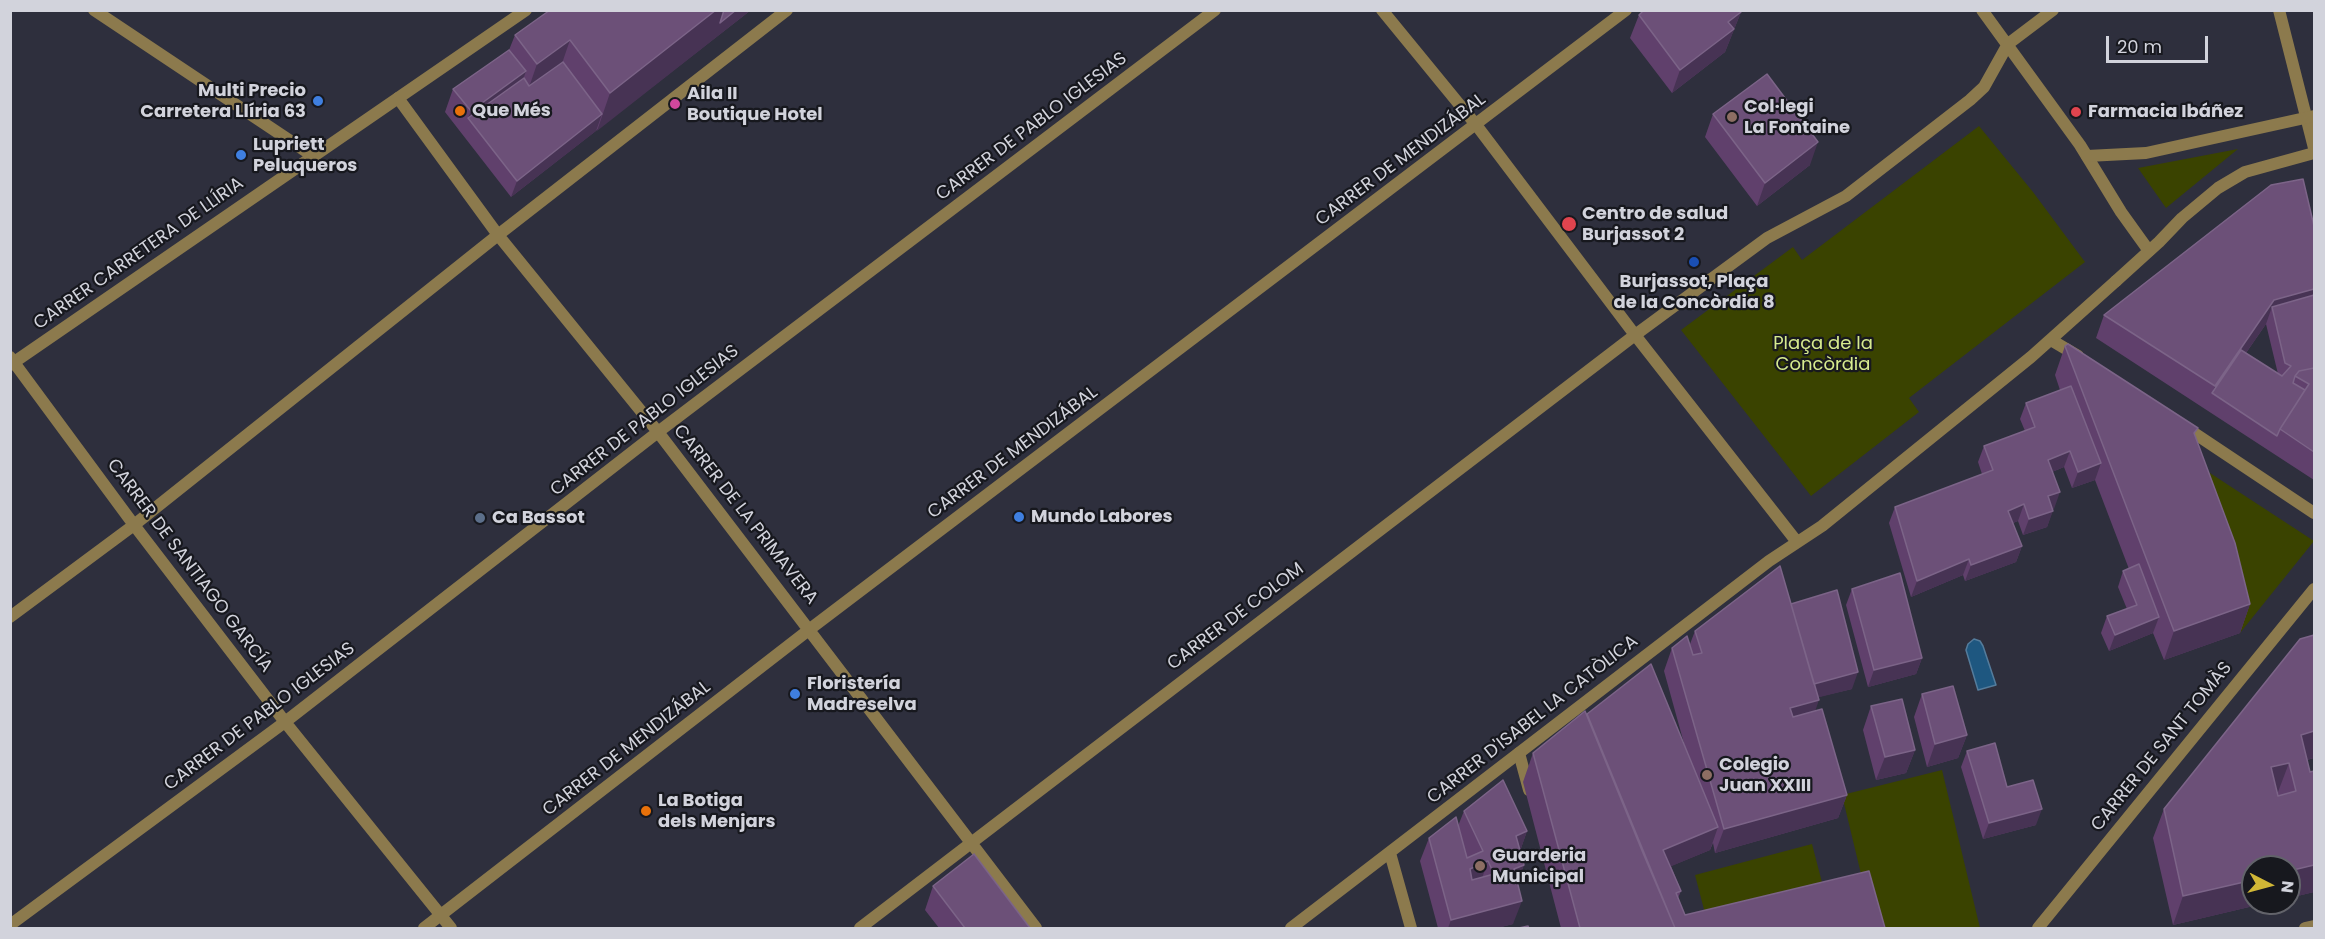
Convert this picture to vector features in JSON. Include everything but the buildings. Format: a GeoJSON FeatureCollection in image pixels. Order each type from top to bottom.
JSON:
{"type":"FeatureCollection","features":[{"type":"Feature","properties":{"kind":"street"},"geometry":{"type":"LineString","coordinates":[[94,10],[313,156]]}},
{"type":"Feature","properties":{"kind":"street","name":"CARRER CARRETERA DE LLÍRIA"},"geometry":{"type":"LineString","coordinates":[[12,362],[526,10]]}},
{"type":"Feature","properties":{"kind":"street"},"geometry":{"type":"LineString","coordinates":[[10,617],[134,525],[498,235],[787,10]]}},
{"type":"Feature","properties":{"kind":"street","name":"CARRER DE PABLO IGLESIAS"},"geometry":{"type":"LineString","coordinates":[[10,925],[285,722],[658,432],[1215,10]]}},
{"type":"Feature","properties":{"kind":"street"},"geometry":{"type":"LineString","coordinates":[[1382,10],[1476,126],[1797,542],[1822,526],[2050,340],[2150,251],[2182,218],[2218,188],[2245,172],[2314,153]]}},
{"type":"Feature","properties":{"kind":"street","name":"CARRER DE MENDIZÁBAL"},"geometry":{"type":"LineString","coordinates":[[424,928],[810,629],[1626,10]]}},
{"type":"Feature","properties":{"kind":"street"},"geometry":{"type":"LineString","coordinates":[[1982,10],[2087,156],[2121,212],[2150,251]]}},
{"type":"Feature","properties":{"kind":"street"},"geometry":{"type":"LineString","coordinates":[[1635,335],[1767,238],[1846,196],[1970,100],[1984,87],[2008,44],[2053,10]]}},
{"type":"Feature","properties":{"kind":"street"},"geometry":{"type":"LineString","coordinates":[[2279,10],[2310,117],[2314,148]]}},
{"type":"Feature","properties":{"kind":"street","name":"CARRER DE LA PRIMAVERA"},"geometry":{"type":"LineString","coordinates":[[398,98],[498,235],[658,432],[1036,928]]}},
{"type":"Feature","properties":{"kind":"street"},"geometry":{"type":"LineString","coordinates":[[2087,156],[2146,153],[2310,117]]}},
{"type":"Feature","properties":{"kind":"street","name":"CARRER DE COLOM"},"geometry":{"type":"LineString","coordinates":[[860,928],[1635,335]]}},
{"type":"Feature","properties":{"kind":"street"},"geometry":{"type":"LineString","coordinates":[[2050,340],[2087,361]]}},
{"type":"Feature","properties":{"kind":"street","name":"CARRER DE SANTIAGO GARCÍA"},"geometry":{"type":"LineString","coordinates":[[12,362],[285,722],[451,928]]}},
{"type":"Feature","properties":{"kind":"street"},"geometry":{"type":"LineString","coordinates":[[2176,421],[2314,513]]}},
{"type":"Feature","properties":{"kind":"street","name":"CARRER D'ISABEL LA CATÒLICA"},"geometry":{"type":"LineString","coordinates":[[1291,928],[1769,561],[1797,542]]}},
{"type":"Feature","properties":{"kind":"street","name":"CARRER DE SANT TOMÀS"},"geometry":{"type":"LineString","coordinates":[[2038,928],[2314,589]]}},
{"type":"Feature","properties":{"kind":"street"},"geometry":{"type":"LineString","coordinates":[[1519,753],[1531,797]]}},
{"type":"Feature","properties":{"kind":"street"},"geometry":{"type":"LineString","coordinates":[[1390,854],[1411,928]]}},
{"type":"Feature","properties":{"kind":"street"},"geometry":{"type":"LineString","coordinates":[[2305,928],[2314,926]]}},
{"type":"Feature","properties":{"kind":"green space","name":"Plaça de la Concòrdia"},"geometry":{"type":"Polygon","coordinates":[[[1979,126],[2033,192],[2085,262],[1909,398],[1919,412],[1811,496],[1681,330],[1793,247],[1802,260],[1979,126]]]}},
{"type":"Feature","properties":{"kind":"green space"},"geometry":{"type":"Polygon","coordinates":[[[2238,149],[2166,208],[2138,168],[2238,149]]]}},
{"type":"Feature","properties":{"kind":"green space"},"geometry":{"type":"Polygon","coordinates":[[[2187,458],[2314,541],[2240,633],[2187,458]]]}},
{"type":"Feature","properties":{"kind":"green space"},"geometry":{"type":"Polygon","coordinates":[[[1942,770],[1980,928],[1874,928],[1842,795],[1942,770]]]}},
{"type":"Feature","properties":{"kind":"green space"},"geometry":{"type":"Polygon","coordinates":[[[1812,844],[1824,890],[1707,921],[1695,875],[1812,844]]]}},
{"type":"Feature","properties":{"kind":"water"},"geometry":{"type":"Polygon","coordinates":[[[1974,639],[1980,641],[1983,646],[1996,685],[1978,690],[1966,650],[1968,644],[1974,639]]]}},
{"type":"Feature","properties":{"kind":"place","name":"Multi Precio Carretera Llíria 63"},"geometry":{"type":"Point","coordinates":[318,101]}},
{"type":"Feature","properties":{"kind":"place","name":"Aila II Boutique Hotel"},"geometry":{"type":"Point","coordinates":[675,104]}},
{"type":"Feature","properties":{"kind":"place","name":"Que Més"},"geometry":{"type":"Point","coordinates":[460,111]}},
{"type":"Feature","properties":{"kind":"place","name":"Farmacia Ibáñez"},"geometry":{"type":"Point","coordinates":[2076,112]}},
{"type":"Feature","properties":{"kind":"place","name":"Col·legi La Fontaine"},"geometry":{"type":"Point","coordinates":[1732,117]}},
{"type":"Feature","properties":{"kind":"place","name":"Lupriett Peluqueros"},"geometry":{"type":"Point","coordinates":[241,155]}},
{"type":"Feature","properties":{"kind":"place","name":"Centro de salud Burjassot 2"},"geometry":{"type":"Point","coordinates":[1569,224]}},
{"type":"Feature","properties":{"kind":"place","name":"Burjassot, Plaça de la Concòrdia 8"},"geometry":{"type":"Point","coordinates":[1694,262]}},
{"type":"Feature","properties":{"kind":"place","name":"Mundo Labores"},"geometry":{"type":"Point","coordinates":[1019,517]}},
{"type":"Feature","properties":{"kind":"place","name":"Ca Bassot"},"geometry":{"type":"Point","coordinates":[480,518]}},
{"type":"Feature","properties":{"kind":"place","name":"Floristería Madreselva"},"geometry":{"type":"Point","coordinates":[795,694]}},
{"type":"Feature","properties":{"kind":"place","name":"Colegio Juan XXIII"},"geometry":{"type":"Point","coordinates":[1707,775]}},
{"type":"Feature","properties":{"kind":"place","name":"La Botiga dels Menjars"},"geometry":{"type":"Point","coordinates":[646,811]}},
{"type":"Feature","properties":{"kind":"place","name":"Guarderia Municipal"},"geometry":{"type":"Point","coordinates":[1480,866]}}]}
